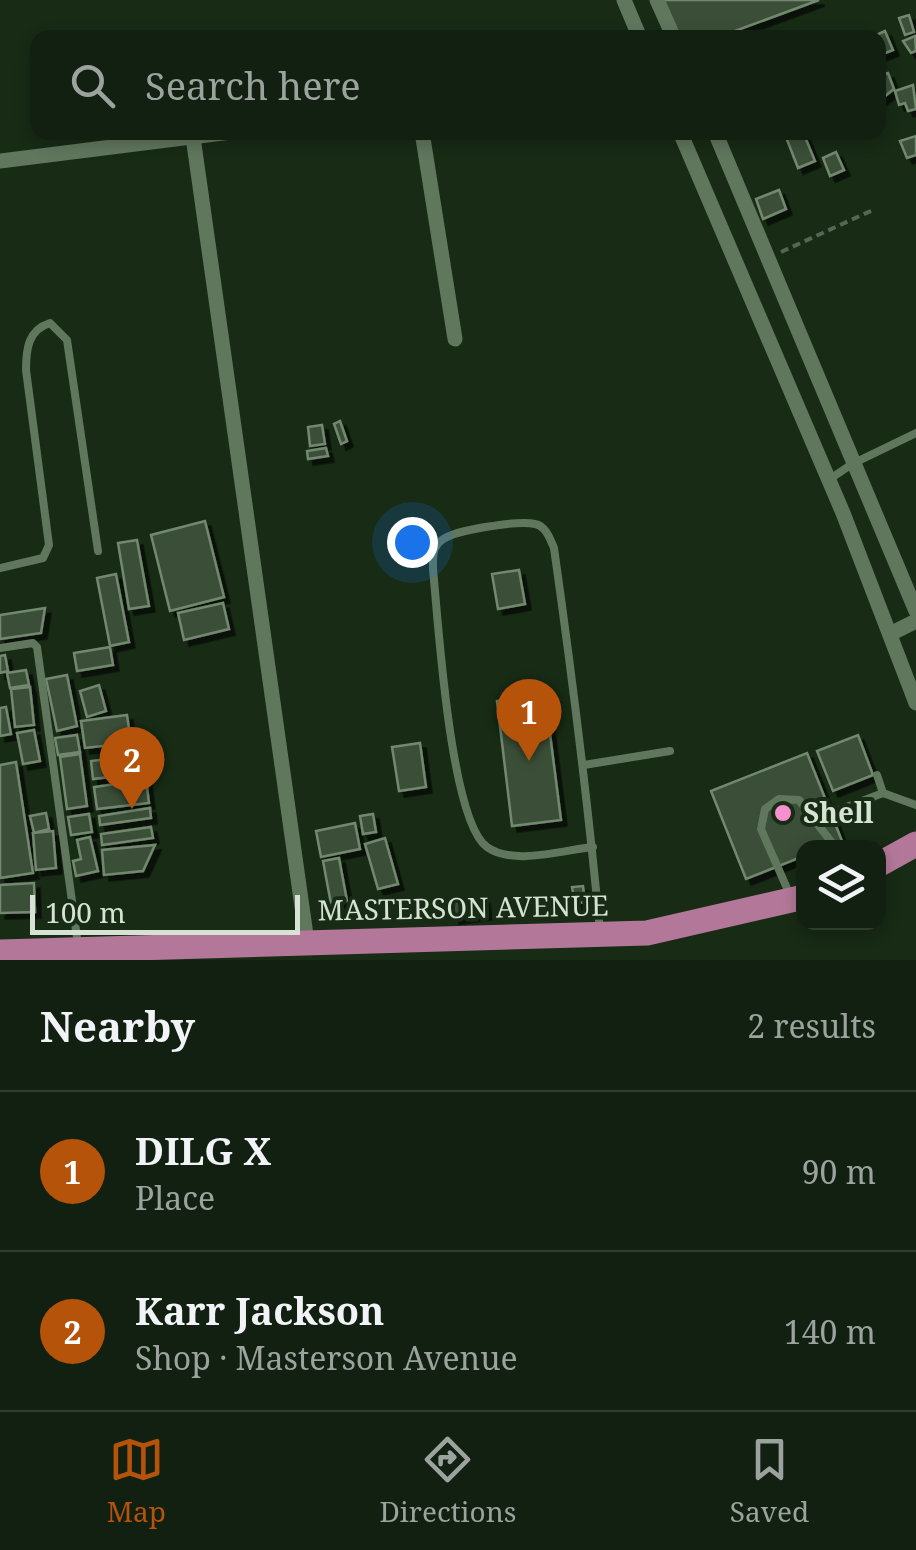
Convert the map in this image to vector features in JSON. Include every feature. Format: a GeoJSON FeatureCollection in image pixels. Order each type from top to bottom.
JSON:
{"type":"FeatureCollection","features":[{"type":"Feature","properties":{"kind":"main road"},"geometry":{"type":"LineString","coordinates":[[886,861],[916,844]]}},
{"type":"Feature","properties":{"kind":"main road","name":"MASTERSON AVENUE"},"geometry":{"type":"LineString","coordinates":[[0,952],[648,933],[796,899]]}},
{"type":"Feature","properties":{"kind":"street"},"geometry":{"type":"LineString","coordinates":[[624,0],[637,30]]}},
{"type":"Feature","properties":{"kind":"street"},"geometry":{"type":"LineString","coordinates":[[657,0],[670,30]]}},
{"type":"Feature","properties":{"kind":"street"},"geometry":{"type":"LineString","coordinates":[[0,161],[169,140]]}},
{"type":"Feature","properties":{"kind":"street"},"geometry":{"type":"LineString","coordinates":[[193,140],[306,942]]}},
{"type":"Feature","properties":{"kind":"street"},"geometry":{"type":"LineString","coordinates":[[423,140],[456,339]]}},
{"type":"Feature","properties":{"kind":"street"},"geometry":{"type":"LineString","coordinates":[[683,140],[916,702]]}},
{"type":"Feature","properties":{"kind":"street"},"geometry":{"type":"LineString","coordinates":[[718,140],[916,612]]}},
{"type":"Feature","properties":{"kind":"street"},"geometry":{"type":"LineString","coordinates":[[890,634],[916,621]]}},
{"type":"Feature","properties":{"kind":"lane"},"geometry":{"type":"LineString","coordinates":[[0,568],[43,558],[49,545],[26,350],[34,332],[50,323],[62,330],[70,354],[98,551]]}},
{"type":"Feature","properties":{"kind":"lane"},"geometry":{"type":"LineString","coordinates":[[827,482],[852,464],[916,433]]}},
{"type":"Feature","properties":{"kind":"lane"},"geometry":{"type":"LineString","coordinates":[[593,847],[509,856],[486,847],[471,828],[454,754],[433,568],[433,551],[443,538],[500,526],[535,524],[546,530],[554,548],[584,765],[593,847],[601,936]]}},
{"type":"Feature","properties":{"kind":"lane"},"geometry":{"type":"LineString","coordinates":[[0,648],[33,643],[37,647],[79,949]]}},
{"type":"Feature","properties":{"kind":"lane"},"geometry":{"type":"LineString","coordinates":[[584,765],[670,751]]}},
{"type":"Feature","properties":{"kind":"lane"},"geometry":{"type":"LineString","coordinates":[[877,776],[883,793]]}},
{"type":"Feature","properties":{"kind":"lane"},"geometry":{"type":"LineString","coordinates":[[841,809],[883,793],[916,806]]}},
{"type":"Feature","properties":{"kind":"lane"},"geometry":{"type":"LineString","coordinates":[[796,895],[761,830],[765,809],[779,799],[799,800],[830,840]]}},
{"type":"Feature","properties":{"kind":"path"},"geometry":{"type":"LineString","coordinates":[[768,257],[874,209]]}},
{"type":"Feature","properties":{"kind":"building"},"geometry":{"type":"Polygon","coordinates":[[[657,0],[819,0],[738,30],[670,30],[657,0]]]}},
{"type":"Feature","properties":{"kind":"building"},"geometry":{"type":"Polygon","coordinates":[[[909,15],[914,32],[905,35],[899,18],[909,15]]]}},
{"type":"Feature","properties":{"kind":"building"},"geometry":{"type":"Polygon","coordinates":[[[886,33],[893,50],[886,53],[886,33]]]}},
{"type":"Feature","properties":{"kind":"building"},"geometry":{"type":"Polygon","coordinates":[[[915,36],[916,51],[911,53],[903,41],[915,36]]]}},
{"type":"Feature","properties":{"kind":"building"},"geometry":{"type":"Polygon","coordinates":[[[886,74],[894,89],[886,95],[886,74]]]}},
{"type":"Feature","properties":{"kind":"building"},"geometry":{"type":"Polygon","coordinates":[[[913,85],[916,109],[908,111],[905,103],[899,105],[895,91],[913,85]]]}},
{"type":"Feature","properties":{"kind":"building"},"geometry":{"type":"Polygon","coordinates":[[[916,136],[916,155],[907,158],[900,141],[916,136]]]}},
{"type":"Feature","properties":{"kind":"building"},"geometry":{"type":"Polygon","coordinates":[[[787,140],[806,140],[815,161],[798,168],[787,140]]]}},
{"type":"Feature","properties":{"kind":"building"},"geometry":{"type":"Polygon","coordinates":[[[836,152],[844,170],[830,176],[823,158],[836,152]]]}},
{"type":"Feature","properties":{"kind":"building"},"geometry":{"type":"Polygon","coordinates":[[[779,190],[786,209],[763,219],[756,199],[779,190]]]}},
{"type":"Feature","properties":{"kind":"building"},"geometry":{"type":"Polygon","coordinates":[[[340,421],[347,441],[341,444],[334,424],[340,421]]]}},
{"type":"Feature","properties":{"kind":"building"},"geometry":{"type":"Polygon","coordinates":[[[322,425],[325,444],[310,446],[308,427],[322,425]]]}},
{"type":"Feature","properties":{"kind":"building"},"geometry":{"type":"Polygon","coordinates":[[[326,448],[328,456],[308,459],[307,451],[326,448]]]}},
{"type":"Feature","properties":{"kind":"building"},"geometry":{"type":"Polygon","coordinates":[[[205,521],[224,597],[170,611],[151,535],[205,521]]]}},
{"type":"Feature","properties":{"kind":"building"},"geometry":{"type":"Polygon","coordinates":[[[137,540],[149,606],[129,609],[118,543],[137,540]]]}},
{"type":"Feature","properties":{"kind":"building"},"geometry":{"type":"Polygon","coordinates":[[[519,570],[525,604],[498,609],[492,574],[519,570]]]}},
{"type":"Feature","properties":{"kind":"building"},"geometry":{"type":"Polygon","coordinates":[[[116,574],[129,642],[110,646],[97,578],[116,574]]]}},
{"type":"Feature","properties":{"kind":"building"},"geometry":{"type":"Polygon","coordinates":[[[223,603],[229,629],[184,640],[178,613],[223,603]]]}},
{"type":"Feature","properties":{"kind":"building"},"geometry":{"type":"Polygon","coordinates":[[[45,608],[41,633],[0,639],[0,615],[45,608]]]}},
{"type":"Feature","properties":{"kind":"building"},"geometry":{"type":"Polygon","coordinates":[[[110,647],[113,665],[77,671],[74,653],[110,647]]]}},
{"type":"Feature","properties":{"kind":"building"},"geometry":{"type":"Polygon","coordinates":[[[5,655],[8,671],[0,673],[0,656],[5,655]]]}},
{"type":"Feature","properties":{"kind":"building"},"geometry":{"type":"Polygon","coordinates":[[[26,670],[29,685],[10,688],[7,673],[26,670]]]}},
{"type":"Feature","properties":{"kind":"building"},"geometry":{"type":"Polygon","coordinates":[[[67,675],[77,726],[57,731],[46,679],[67,675]]]}},
{"type":"Feature","properties":{"kind":"building"},"geometry":{"type":"Polygon","coordinates":[[[99,685],[106,711],[87,717],[80,691],[99,685]]]}},
{"type":"Feature","properties":{"kind":"building"},"geometry":{"type":"Polygon","coordinates":[[[30,687],[34,725],[15,727],[11,689],[30,687]]]}},
{"type":"Feature","properties":{"kind":"building"},"geometry":{"type":"Polygon","coordinates":[[[545,695],[561,820],[512,826],[497,701],[545,695]]]}},
{"type":"Feature","properties":{"kind":"building"},"geometry":{"type":"Polygon","coordinates":[[[6,707],[11,734],[0,736],[0,708],[6,707]]]}},
{"type":"Feature","properties":{"kind":"building"},"geometry":{"type":"Polygon","coordinates":[[[127,715],[131,743],[85,748],[81,721],[127,715]]]}},
{"type":"Feature","properties":{"kind":"building"},"geometry":{"type":"Polygon","coordinates":[[[34,730],[40,761],[23,764],[17,733],[34,730]]]}},
{"type":"Feature","properties":{"kind":"building"},"geometry":{"type":"Polygon","coordinates":[[[77,735],[80,752],[58,755],[55,738],[77,735]]]}},
{"type":"Feature","properties":{"kind":"building"},"geometry":{"type":"Polygon","coordinates":[[[858,735],[873,775],[833,791],[817,751],[858,735]]]}},
{"type":"Feature","properties":{"kind":"building"},"geometry":{"type":"Polygon","coordinates":[[[420,743],[426,787],[399,791],[392,747],[420,743]]]}},
{"type":"Feature","properties":{"kind":"building"},"geometry":{"type":"Polygon","coordinates":[[[807,753],[842,840],[796,840],[796,859],[746,879],[711,791],[807,753]]]}},
{"type":"Feature","properties":{"kind":"building"},"geometry":{"type":"Polygon","coordinates":[[[80,754],[87,806],[67,809],[60,757],[80,754]]]}},
{"type":"Feature","properties":{"kind":"building"},"geometry":{"type":"Polygon","coordinates":[[[141,755],[143,773],[93,779],[91,761],[141,755]]]}},
{"type":"Feature","properties":{"kind":"building"},"geometry":{"type":"Polygon","coordinates":[[[16,762],[33,873],[0,878],[0,765],[16,762]]]}},
{"type":"Feature","properties":{"kind":"building"},"geometry":{"type":"Polygon","coordinates":[[[146,780],[149,803],[97,809],[94,787],[146,780]]]}},
{"type":"Feature","properties":{"kind":"building"},"geometry":{"type":"Polygon","coordinates":[[[150,808],[151,818],[100,825],[99,816],[150,808]]]}},
{"type":"Feature","properties":{"kind":"building"},"geometry":{"type":"Polygon","coordinates":[[[46,813],[49,829],[34,833],[30,816],[46,813]]]}},
{"type":"Feature","properties":{"kind":"building"},"geometry":{"type":"Polygon","coordinates":[[[89,814],[92,832],[71,835],[68,817],[89,814]]]}},
{"type":"Feature","properties":{"kind":"building"},"geometry":{"type":"Polygon","coordinates":[[[373,814],[376,832],[363,834],[360,816],[373,814]]]}},
{"type":"Feature","properties":{"kind":"building"},"geometry":{"type":"Polygon","coordinates":[[[355,823],[360,849],[321,857],[316,831],[355,823]]]}},
{"type":"Feature","properties":{"kind":"building"},"geometry":{"type":"Polygon","coordinates":[[[151,827],[153,838],[102,845],[101,834],[151,827]]]}},
{"type":"Feature","properties":{"kind":"building"},"geometry":{"type":"Polygon","coordinates":[[[53,831],[56,868],[36,870],[33,833],[53,831]]]}},
{"type":"Feature","properties":{"kind":"building"},"geometry":{"type":"Polygon","coordinates":[[[90,837],[98,871],[76,876],[73,861],[81,859],[77,840],[90,837]]]}},
{"type":"Feature","properties":{"kind":"building"},"geometry":{"type":"Polygon","coordinates":[[[385,838],[398,884],[378,889],[365,844],[385,838]]]}},
{"type":"Feature","properties":{"kind":"building"},"geometry":{"type":"Polygon","coordinates":[[[155,845],[143,871],[104,875],[102,850],[155,845]]]}},
{"type":"Feature","properties":{"kind":"building"},"geometry":{"type":"Polygon","coordinates":[[[339,858],[347,901],[331,904],[323,861],[339,858]]]}},
{"type":"Feature","properties":{"kind":"building"},"geometry":{"type":"Polygon","coordinates":[[[34,883],[35,912],[0,913],[0,885],[34,883]]]}},
{"type":"Feature","properties":{"kind":"building"},"geometry":{"type":"Polygon","coordinates":[[[583,886],[585,902],[575,904],[572,887],[583,886]]]}},
{"type":"Feature","properties":{"kind":"building"},"geometry":{"type":"Polygon","coordinates":[[[484,899],[486,914],[454,918],[452,903],[484,899]]]}},
{"type":"Feature","properties":{"kind":"place","name":"DILG X"},"geometry":{"type":"Point","coordinates":[529,761]}},
{"type":"Feature","properties":{"kind":"place","name":"Karr Jackson"},"geometry":{"type":"Point","coordinates":[132,809]}},
{"type":"Feature","properties":{"kind":"place","name":"Shell"},"geometry":{"type":"Point","coordinates":[783,813]}}]}
